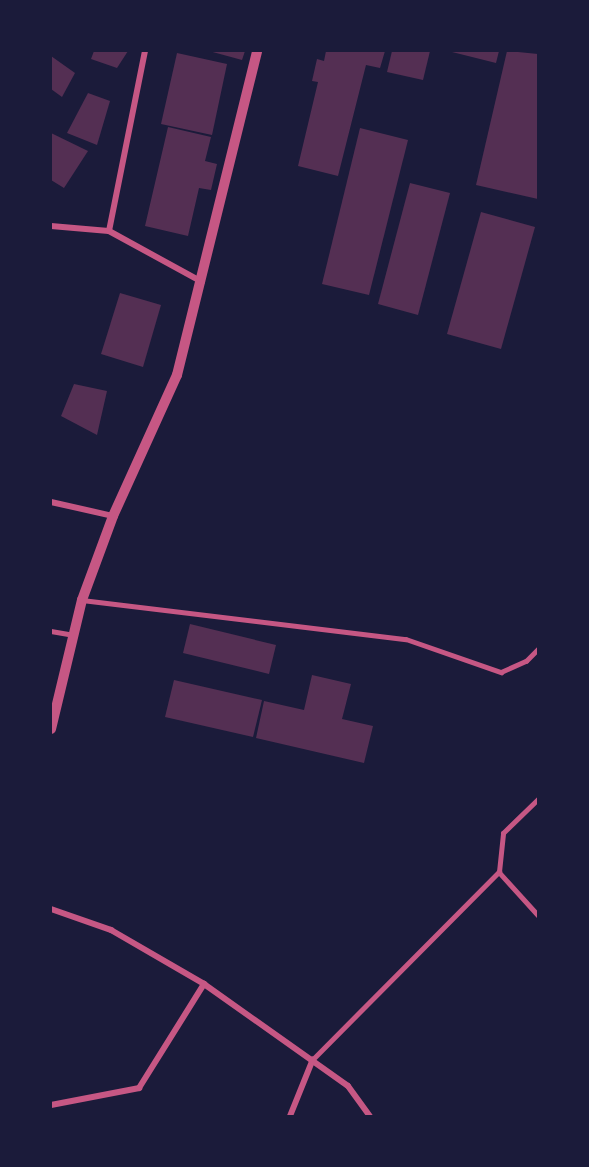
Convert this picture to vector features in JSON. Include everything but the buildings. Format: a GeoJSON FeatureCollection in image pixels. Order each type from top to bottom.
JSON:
{"type":"FeatureCollection","features":[{"type":"Feature","properties":{"kind":"street"},"geometry":{"type":"LineString","coordinates":[[109,231],[145,51]]}},
{"type":"Feature","properties":{"kind":"street"},"geometry":{"type":"LineString","coordinates":[[51,729],[82,600],[112,516],[177,375],[202,282],[257,51]]}},
{"type":"Feature","properties":{"kind":"street"},"geometry":{"type":"LineString","coordinates":[[51,225],[109,231],[202,282]]}},
{"type":"Feature","properties":{"kind":"street"},"geometry":{"type":"LineString","coordinates":[[51,502],[112,516]]}},
{"type":"Feature","properties":{"kind":"street"},"geometry":{"type":"LineString","coordinates":[[51,909],[111,930],[204,984],[313,1059],[348,1086],[370,1116]]}},
{"type":"Feature","properties":{"kind":"street"},"geometry":{"type":"LineString","coordinates":[[51,1105],[139,1088],[204,984]]}},
{"type":"Feature","properties":{"kind":"street"},"geometry":{"type":"LineString","coordinates":[[290,1116],[313,1059]]}},
{"type":"Feature","properties":{"kind":"lane"},"geometry":{"type":"LineString","coordinates":[[82,600],[406,639],[501,672],[526,661],[538,649]]}},
{"type":"Feature","properties":{"kind":"lane"},"geometry":{"type":"LineString","coordinates":[[51,631],[74,635]]}},
{"type":"Feature","properties":{"kind":"lane"},"geometry":{"type":"LineString","coordinates":[[313,1059],[499,872],[503,832],[538,799]]}},
{"type":"Feature","properties":{"kind":"lane"},"geometry":{"type":"LineString","coordinates":[[499,872],[538,915]]}}]}
